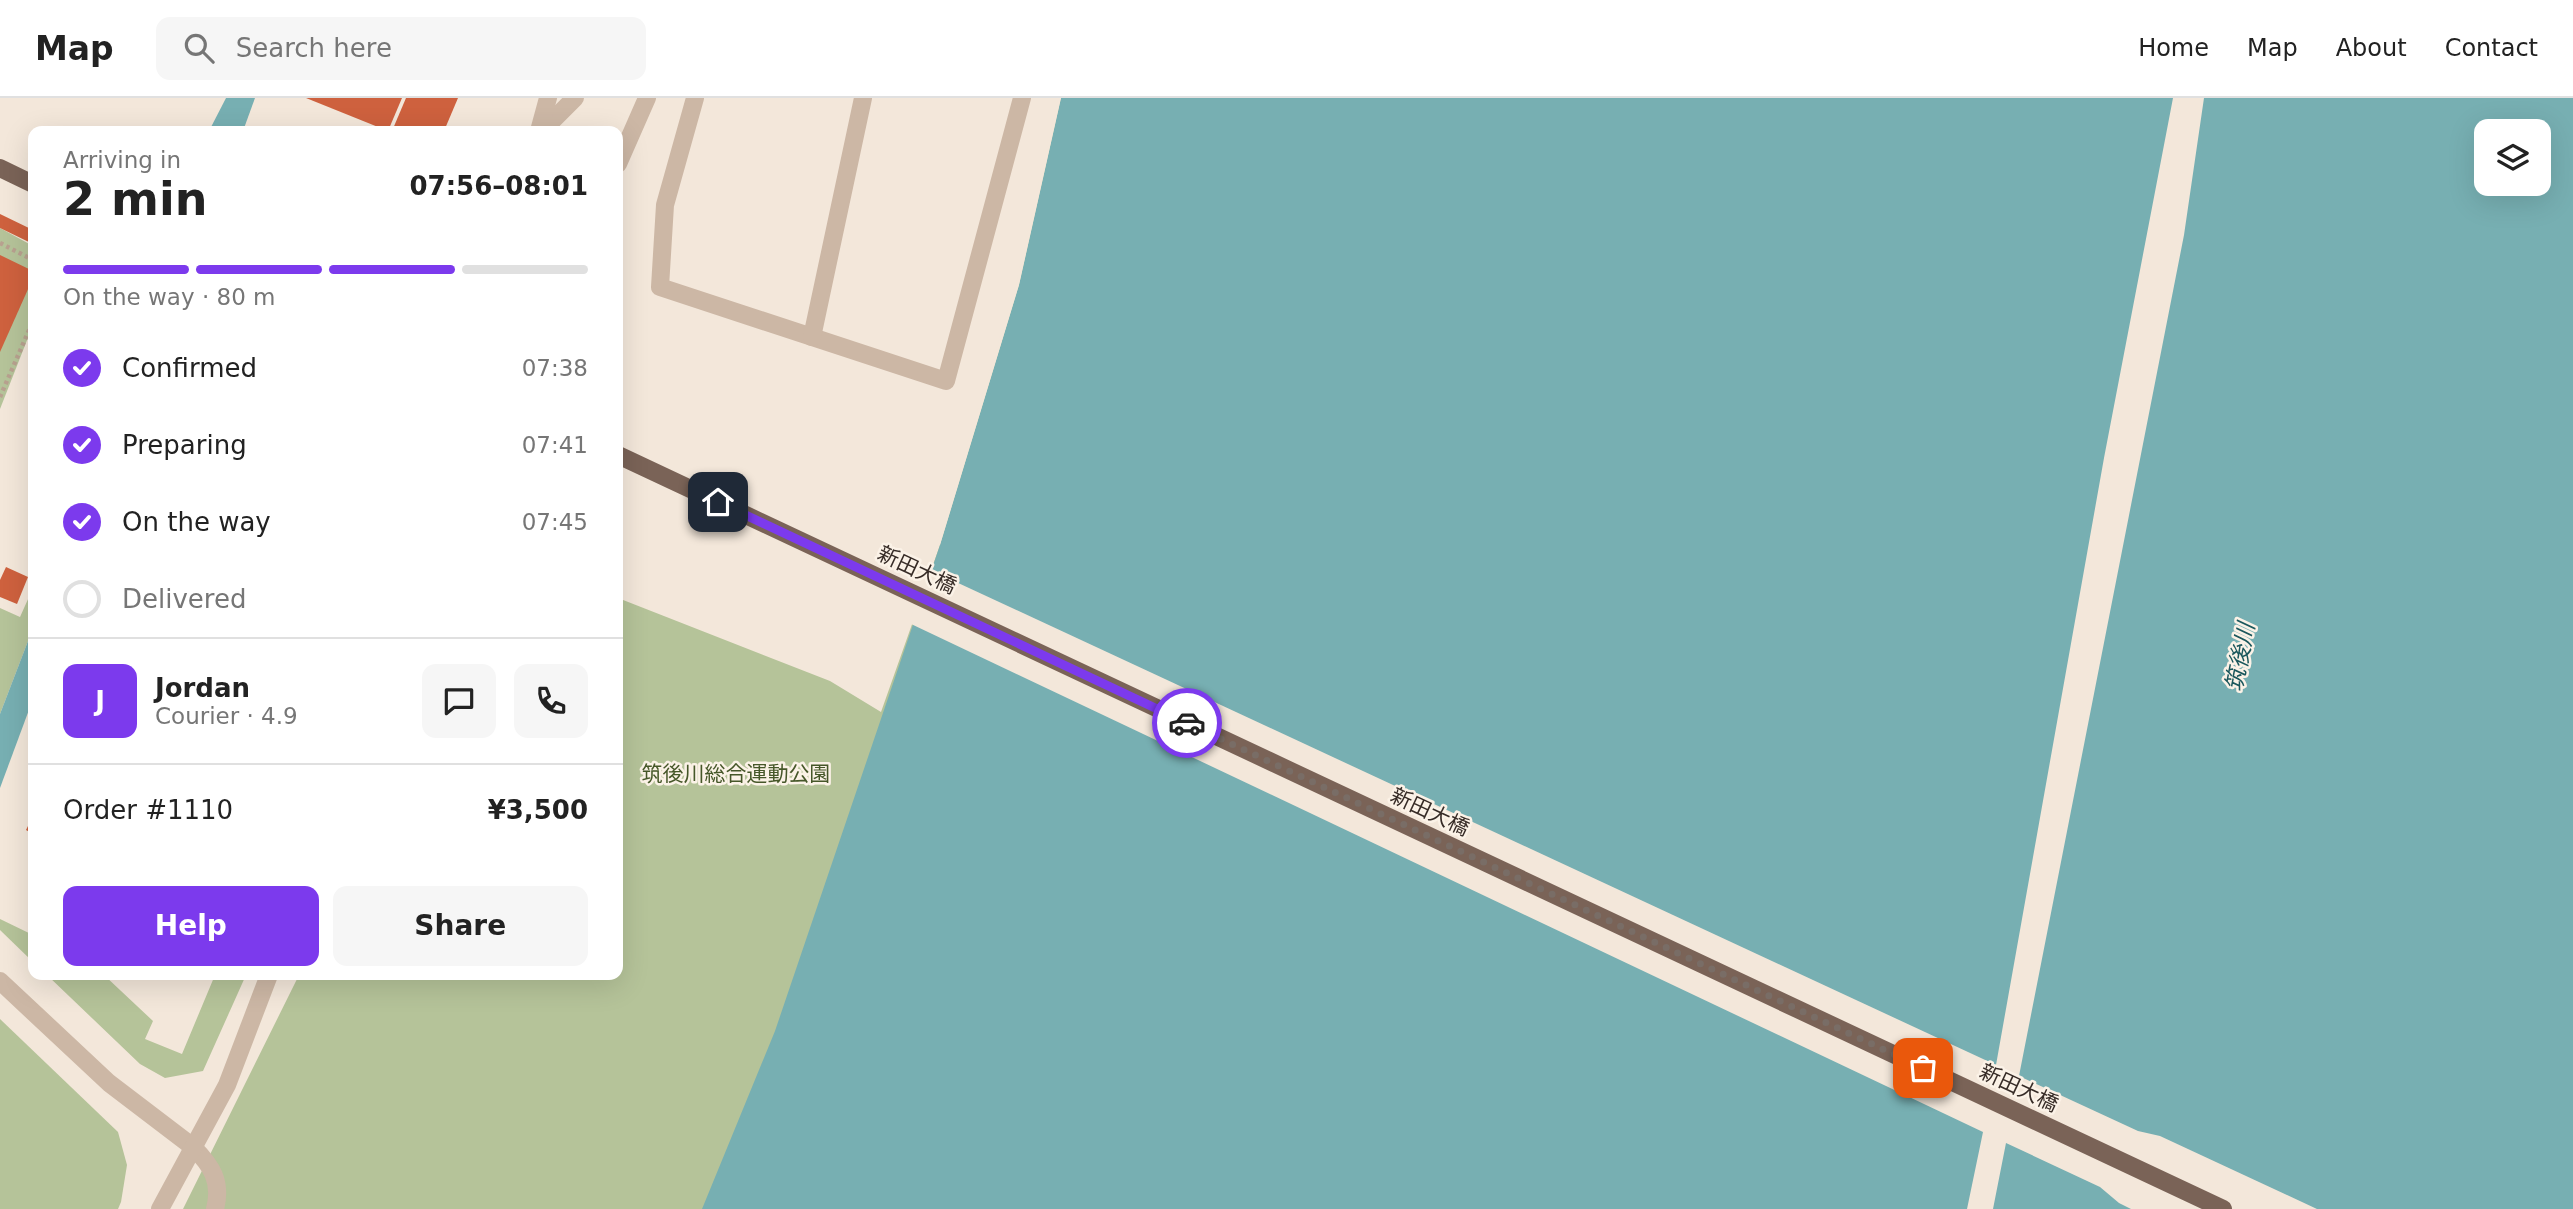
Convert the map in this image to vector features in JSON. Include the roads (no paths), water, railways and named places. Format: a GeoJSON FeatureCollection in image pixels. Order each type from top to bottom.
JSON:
{"type":"FeatureCollection","features":[{"type":"Feature","properties":{"kind":"main road"},"geometry":{"type":"LineString","coordinates":[[0,168],[28,182]]}},
{"type":"Feature","properties":{"kind":"main road","name":"新田大橋"},"geometry":{"type":"LineString","coordinates":[[623,457],[2223,1209]]}},
{"type":"Feature","properties":{"kind":"street"},"geometry":{"type":"LineString","coordinates":[[541,126],[548,98]]}},
{"type":"Feature","properties":{"kind":"street"},"geometry":{"type":"LineString","coordinates":[[545,126],[575,98]]}},
{"type":"Feature","properties":{"kind":"street"},"geometry":{"type":"LineString","coordinates":[[623,152],[647,98]]}},
{"type":"Feature","properties":{"kind":"street"},"geometry":{"type":"LineString","coordinates":[[695,98],[665,205],[660,287],[946,381],[1022,98]]}},
{"type":"Feature","properties":{"kind":"street"},"geometry":{"type":"LineString","coordinates":[[812,337],[863,98]]}},
{"type":"Feature","properties":{"kind":"street"},"geometry":{"type":"LineString","coordinates":[[160,1209],[227,1085],[267,980]]}},
{"type":"Feature","properties":{"kind":"street"},"geometry":{"type":"LineString","coordinates":[[0,981],[109,1083],[193,1147],[208,1163],[217,1179],[215,1209]]}},
{"type":"Feature","properties":{"kind":"water"},"geometry":{"type":"Polygon","coordinates":[[[226,98],[255,98],[245,126],[212,126],[226,98]]]}},
{"type":"Feature","properties":{"kind":"water","name":"筑後川"},"geometry":{"type":"Polygon","coordinates":[[[1061,98],[2573,98],[2573,1209],[702,1209],[775,1031],[940,545],[1019,285],[1061,98]]]}},
{"type":"Feature","properties":{"kind":"water"},"geometry":{"type":"Polygon","coordinates":[[[28,641],[28,712],[0,788],[0,714],[28,641]]]}},
{"type":"Feature","properties":{"kind":"park label","name":"筑後川総合運動公園"},"geometry":{"type":"Point","coordinates":[736,774]}}]}
